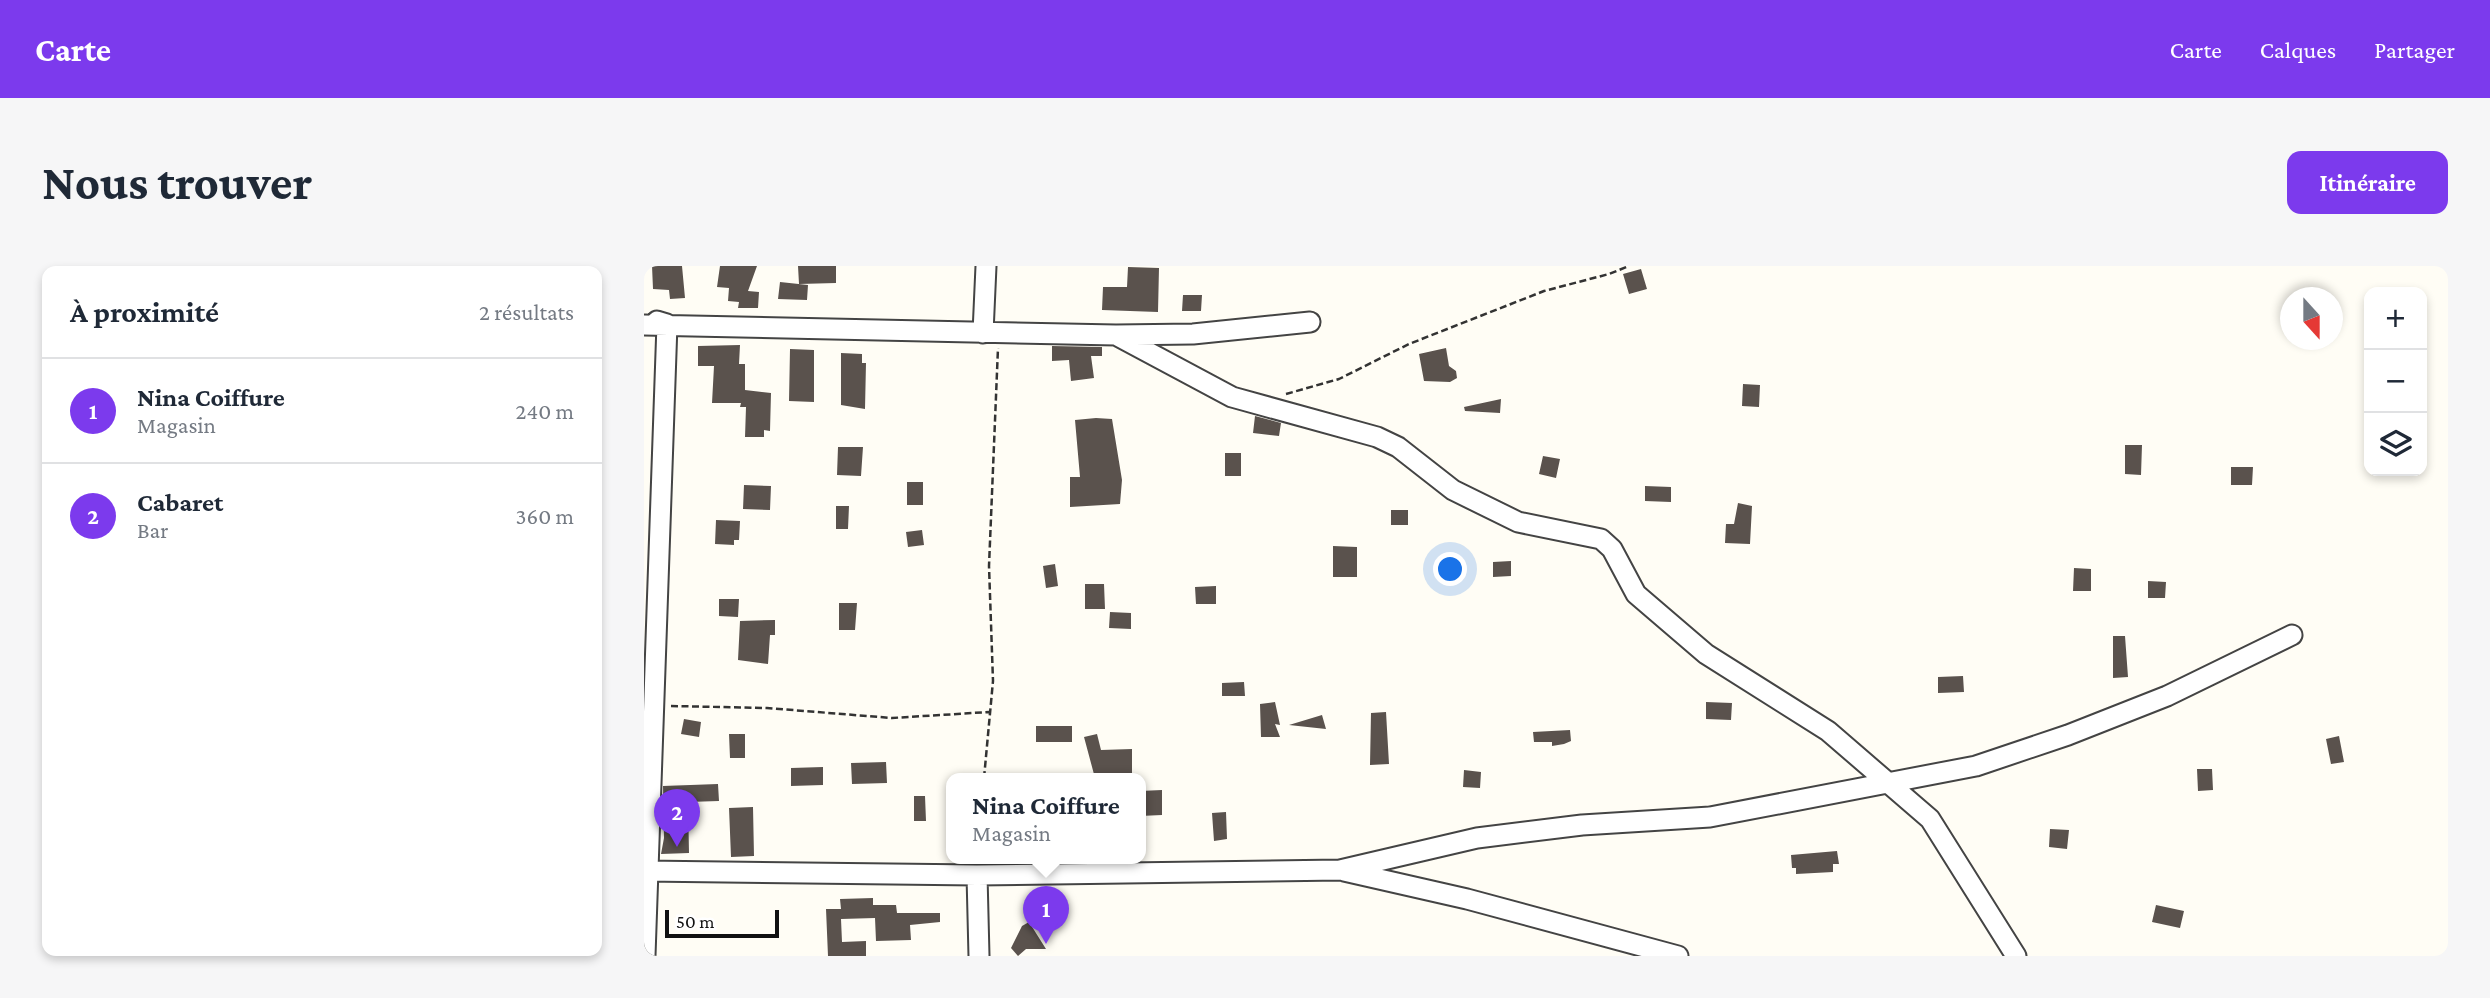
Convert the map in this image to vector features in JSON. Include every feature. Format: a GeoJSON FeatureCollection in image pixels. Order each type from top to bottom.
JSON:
{"type":"FeatureCollection","features":[{"type":"Feature","properties":{"kind":"street"},"geometry":{"type":"LineString","coordinates":[[986,266],[991,333]]}},
{"type":"Feature","properties":{"kind":"street"},"geometry":{"type":"LineString","coordinates":[[644,316],[667,324]]}},
{"type":"Feature","properties":{"kind":"street"},"geometry":{"type":"LineString","coordinates":[[644,325],[1116,335],[1193,334],[1310,322]]}},
{"type":"Feature","properties":{"kind":"street"},"geometry":{"type":"LineString","coordinates":[[645,956],[667,324]]}},
{"type":"Feature","properties":{"kind":"street"},"geometry":{"type":"LineString","coordinates":[[1116,335],[1232,397],[1377,437],[1398,447],[1453,491],[1518,522],[1601,539],[1612,549],[1636,594],[1706,654],[1828,731],[1930,819],[2016,956]]}},
{"type":"Feature","properties":{"kind":"street"},"geometry":{"type":"LineString","coordinates":[[647,871],[977,875],[1340,870],[1477,838],[1582,825],[1710,817],[1976,766],[2068,735],[2167,696],[2292,635]]}},
{"type":"Feature","properties":{"kind":"street"},"geometry":{"type":"LineString","coordinates":[[1340,870],[1467,899],[1678,956]]}},
{"type":"Feature","properties":{"kind":"street"},"geometry":{"type":"LineString","coordinates":[[977,875],[979,956]]}},
{"type":"Feature","properties":{"kind":"path"},"geometry":{"type":"LineString","coordinates":[[1252,404],[1339,379],[1409,344],[1544,291],[1609,275],[1629,266]]}},
{"type":"Feature","properties":{"kind":"path"},"geometry":{"type":"LineString","coordinates":[[984,773],[993,681],[989,566],[991,333]]}},
{"type":"Feature","properties":{"kind":"path"},"geometry":{"type":"LineString","coordinates":[[652,705],[767,708],[892,718],[989,712]]}},
{"type":"Feature","properties":{"kind":"building"},"geometry":{"type":"Polygon","coordinates":[[[652,266],[682,266],[685,298],[670,299],[669,290],[653,289],[652,266]]]}},
{"type":"Feature","properties":{"kind":"building"},"geometry":{"type":"Polygon","coordinates":[[[720,266],[757,266],[748,291],[759,292],[758,308],[738,308],[739,302],[728,301],[729,288],[717,287],[720,266]]]}},
{"type":"Feature","properties":{"kind":"building"},"geometry":{"type":"Polygon","coordinates":[[[798,266],[836,266],[836,283],[799,284],[798,266]]]}},
{"type":"Feature","properties":{"kind":"building"},"geometry":{"type":"Polygon","coordinates":[[[1128,267],[1159,268],[1158,312],[1102,310],[1103,287],[1127,287],[1128,267]]]}},
{"type":"Feature","properties":{"kind":"building"},"geometry":{"type":"Polygon","coordinates":[[[1641,269],[1647,289],[1629,294],[1623,274],[1641,269]]]}},
{"type":"Feature","properties":{"kind":"building"},"geometry":{"type":"Polygon","coordinates":[[[780,282],[808,285],[807,300],[778,299],[780,282]]]}},
{"type":"Feature","properties":{"kind":"building"},"geometry":{"type":"Polygon","coordinates":[[[1183,295],[1202,295],[1201,311],[1182,311],[1183,295]]]}},
{"type":"Feature","properties":{"kind":"building"},"geometry":{"type":"Polygon","coordinates":[[[740,345],[739,364],[745,364],[745,390],[771,393],[770,431],[764,430],[764,437],[745,437],[746,407],[740,407],[741,403],[712,403],[714,366],[698,366],[698,346],[740,345]]]}},
{"type":"Feature","properties":{"kind":"building"},"geometry":{"type":"Polygon","coordinates":[[[1052,346],[1102,347],[1102,356],[1091,356],[1094,378],[1071,381],[1069,360],[1052,361],[1052,346]]]}},
{"type":"Feature","properties":{"kind":"building"},"geometry":{"type":"Polygon","coordinates":[[[1446,348],[1449,366],[1456,371],[1457,378],[1450,382],[1424,381],[1419,354],[1446,348]]]}},
{"type":"Feature","properties":{"kind":"building"},"geometry":{"type":"Polygon","coordinates":[[[790,349],[814,350],[814,402],[789,401],[790,349]]]}},
{"type":"Feature","properties":{"kind":"building"},"geometry":{"type":"Polygon","coordinates":[[[841,353],[862,354],[862,363],[866,363],[865,409],[841,405],[841,353]]]}},
{"type":"Feature","properties":{"kind":"building"},"geometry":{"type":"Polygon","coordinates":[[[1743,384],[1760,385],[1759,407],[1742,406],[1743,384]]]}},
{"type":"Feature","properties":{"kind":"building"},"geometry":{"type":"Polygon","coordinates":[[[1501,399],[1500,413],[1465,411],[1464,407],[1501,399]]]}},
{"type":"Feature","properties":{"kind":"building"},"geometry":{"type":"Polygon","coordinates":[[[1255,416],[1281,423],[1279,436],[1253,433],[1255,416]]]}},
{"type":"Feature","properties":{"kind":"building"},"geometry":{"type":"Polygon","coordinates":[[[1112,419],[1122,480],[1120,504],[1070,507],[1070,477],[1080,477],[1075,420],[1112,419]]]}},
{"type":"Feature","properties":{"kind":"building"},"geometry":{"type":"Polygon","coordinates":[[[2125,445],[2142,445],[2141,475],[2125,474],[2125,445]]]}},
{"type":"Feature","properties":{"kind":"building"},"geometry":{"type":"Polygon","coordinates":[[[838,447],[863,447],[861,476],[837,475],[838,447]]]}},
{"type":"Feature","properties":{"kind":"building"},"geometry":{"type":"Polygon","coordinates":[[[1225,453],[1241,453],[1241,476],[1225,476],[1225,453]]]}},
{"type":"Feature","properties":{"kind":"building"},"geometry":{"type":"Polygon","coordinates":[[[1543,456],[1560,459],[1556,478],[1539,474],[1543,456]]]}},
{"type":"Feature","properties":{"kind":"building"},"geometry":{"type":"Polygon","coordinates":[[[2231,467],[2253,467],[2252,485],[2231,485],[2231,467]]]}},
{"type":"Feature","properties":{"kind":"building"},"geometry":{"type":"Polygon","coordinates":[[[907,482],[923,482],[923,505],[907,505],[907,482]]]}},
{"type":"Feature","properties":{"kind":"building"},"geometry":{"type":"Polygon","coordinates":[[[744,485],[771,486],[770,510],[743,509],[744,485]]]}},
{"type":"Feature","properties":{"kind":"building"},"geometry":{"type":"Polygon","coordinates":[[[1645,486],[1671,487],[1671,502],[1645,501],[1645,486]]]}},
{"type":"Feature","properties":{"kind":"building"},"geometry":{"type":"Polygon","coordinates":[[[1738,503],[1752,506],[1750,544],[1725,543],[1726,524],[1734,524],[1738,503]]]}},
{"type":"Feature","properties":{"kind":"building"},"geometry":{"type":"Polygon","coordinates":[[[836,506],[849,506],[848,529],[836,529],[836,506]]]}},
{"type":"Feature","properties":{"kind":"building"},"geometry":{"type":"Polygon","coordinates":[[[1391,510],[1408,510],[1408,525],[1391,525],[1391,510]]]}},
{"type":"Feature","properties":{"kind":"building"},"geometry":{"type":"Polygon","coordinates":[[[716,520],[740,521],[739,540],[734,540],[734,545],[715,544],[716,520]]]}},
{"type":"Feature","properties":{"kind":"building"},"geometry":{"type":"Polygon","coordinates":[[[922,530],[924,545],[908,547],[906,532],[922,530]]]}},
{"type":"Feature","properties":{"kind":"building"},"geometry":{"type":"Polygon","coordinates":[[[1333,546],[1357,547],[1357,577],[1333,577],[1333,546]]]}},
{"type":"Feature","properties":{"kind":"building"},"geometry":{"type":"Polygon","coordinates":[[[1511,561],[1511,576],[1493,577],[1493,562],[1511,561]]]}},
{"type":"Feature","properties":{"kind":"building"},"geometry":{"type":"Polygon","coordinates":[[[1055,564],[1058,586],[1046,588],[1043,566],[1055,564]]]}},
{"type":"Feature","properties":{"kind":"building"},"geometry":{"type":"Polygon","coordinates":[[[2074,568],[2091,569],[2091,591],[2073,591],[2074,568]]]}},
{"type":"Feature","properties":{"kind":"building"},"geometry":{"type":"Polygon","coordinates":[[[2148,581],[2166,582],[2165,598],[2148,598],[2148,581]]]}},
{"type":"Feature","properties":{"kind":"building"},"geometry":{"type":"Polygon","coordinates":[[[1085,584],[1104,584],[1105,609],[1085,609],[1085,584]]]}},
{"type":"Feature","properties":{"kind":"building"},"geometry":{"type":"Polygon","coordinates":[[[1216,586],[1216,604],[1196,604],[1195,587],[1216,586]]]}},
{"type":"Feature","properties":{"kind":"building"},"geometry":{"type":"Polygon","coordinates":[[[719,599],[739,599],[738,617],[719,616],[719,599]]]}},
{"type":"Feature","properties":{"kind":"building"},"geometry":{"type":"Polygon","coordinates":[[[839,603],[857,603],[855,630],[839,630],[839,603]]]}},
{"type":"Feature","properties":{"kind":"building"},"geometry":{"type":"Polygon","coordinates":[[[1110,612],[1131,613],[1131,629],[1109,628],[1110,612]]]}},
{"type":"Feature","properties":{"kind":"building"},"geometry":{"type":"Polygon","coordinates":[[[775,620],[775,635],[770,635],[768,664],[738,660],[740,621],[775,620]]]}},
{"type":"Feature","properties":{"kind":"building"},"geometry":{"type":"Polygon","coordinates":[[[2113,636],[2125,636],[2128,677],[2113,678],[2113,636]]]}},
{"type":"Feature","properties":{"kind":"building"},"geometry":{"type":"Polygon","coordinates":[[[1963,676],[1964,692],[1938,693],[1938,677],[1963,676]]]}},
{"type":"Feature","properties":{"kind":"building"},"geometry":{"type":"Polygon","coordinates":[[[1244,682],[1245,696],[1222,696],[1222,683],[1244,682]]]}},
{"type":"Feature","properties":{"kind":"building"},"geometry":{"type":"Polygon","coordinates":[[[1275,702],[1280,725],[1275,724],[1280,737],[1261,737],[1260,704],[1275,702]]]}},
{"type":"Feature","properties":{"kind":"building"},"geometry":{"type":"Polygon","coordinates":[[[1706,702],[1732,703],[1731,720],[1706,719],[1706,702]]]}},
{"type":"Feature","properties":{"kind":"building"},"geometry":{"type":"Polygon","coordinates":[[[1386,712],[1389,764],[1370,765],[1371,713],[1386,712]]]}},
{"type":"Feature","properties":{"kind":"building"},"geometry":{"type":"Polygon","coordinates":[[[1322,715],[1326,729],[1289,725],[1322,715]]]}},
{"type":"Feature","properties":{"kind":"building"},"geometry":{"type":"Polygon","coordinates":[[[684,719],[701,722],[699,737],[681,734],[684,719]]]}},
{"type":"Feature","properties":{"kind":"building"},"geometry":{"type":"Polygon","coordinates":[[[1036,726],[1072,726],[1072,742],[1036,742],[1036,726]]]}},
{"type":"Feature","properties":{"kind":"building"},"geometry":{"type":"Polygon","coordinates":[[[1570,730],[1571,741],[1564,744],[1552,746],[1552,742],[1534,742],[1533,732],[1570,730]]]}},
{"type":"Feature","properties":{"kind":"building"},"geometry":{"type":"Polygon","coordinates":[[[729,734],[745,734],[745,758],[730,758],[729,734]]]}},
{"type":"Feature","properties":{"kind":"building"},"geometry":{"type":"Polygon","coordinates":[[[1097,734],[1101,750],[1132,749],[1132,773],[1094,773],[1084,737],[1097,734]]]}},
{"type":"Feature","properties":{"kind":"building"},"geometry":{"type":"Polygon","coordinates":[[[2339,736],[2344,762],[2331,764],[2326,739],[2339,736]]]}},
{"type":"Feature","properties":{"kind":"building"},"geometry":{"type":"Polygon","coordinates":[[[886,762],[887,783],[852,784],[851,763],[886,762]]]}},
{"type":"Feature","properties":{"kind":"building"},"geometry":{"type":"Polygon","coordinates":[[[823,767],[823,785],[791,786],[791,768],[823,767]]]}},
{"type":"Feature","properties":{"kind":"building"},"geometry":{"type":"Polygon","coordinates":[[[2197,769],[2212,769],[2213,790],[2198,791],[2197,769]]]}},
{"type":"Feature","properties":{"kind":"building"},"geometry":{"type":"Polygon","coordinates":[[[1464,770],[1481,772],[1480,788],[1463,787],[1464,770]]]}},
{"type":"Feature","properties":{"kind":"building"},"geometry":{"type":"Polygon","coordinates":[[[718,784],[719,801],[688,802],[689,853],[661,854],[664,838],[663,786],[718,784]]]}},
{"type":"Feature","properties":{"kind":"building"},"geometry":{"type":"Polygon","coordinates":[[[1162,790],[1162,815],[1146,816],[1146,791],[1162,790]]]}},
{"type":"Feature","properties":{"kind":"building"},"geometry":{"type":"Polygon","coordinates":[[[914,796],[925,796],[926,821],[914,821],[914,796]]]}},
{"type":"Feature","properties":{"kind":"building"},"geometry":{"type":"Polygon","coordinates":[[[753,807],[754,856],[731,857],[729,808],[753,807]]]}},
{"type":"Feature","properties":{"kind":"building"},"geometry":{"type":"Polygon","coordinates":[[[1226,812],[1227,839],[1214,841],[1212,813],[1226,812]]]}},
{"type":"Feature","properties":{"kind":"building"},"geometry":{"type":"Polygon","coordinates":[[[2050,829],[2069,830],[2067,849],[2049,847],[2050,829]]]}},
{"type":"Feature","properties":{"kind":"building"},"geometry":{"type":"Polygon","coordinates":[[[1837,851],[1839,864],[1833,864],[1833,872],[1796,874],[1796,868],[1792,868],[1791,855],[1837,851]]]}},
{"type":"Feature","properties":{"kind":"building"},"geometry":{"type":"Polygon","coordinates":[[[873,898],[873,905],[896,905],[897,913],[940,913],[940,922],[910,925],[911,940],[876,941],[875,918],[841,919],[842,942],[866,941],[866,956],[828,956],[826,909],[841,909],[840,899],[873,898]]]}},
{"type":"Feature","properties":{"kind":"building"},"geometry":{"type":"Polygon","coordinates":[[[2156,905],[2184,911],[2180,928],[2152,922],[2156,905]]]}},
{"type":"Feature","properties":{"kind":"building"},"geometry":{"type":"Polygon","coordinates":[[[1029,922],[1046,949],[1026,949],[1018,956],[1011,948],[1022,926],[1029,922]]]}},
{"type":"Feature","properties":{"kind":"place","name":"Cabaret"},"geometry":{"type":"Point","coordinates":[677,847]}},
{"type":"Feature","properties":{"kind":"place","name":"Nina Coiffure"},"geometry":{"type":"Point","coordinates":[1046,944]}}]}
